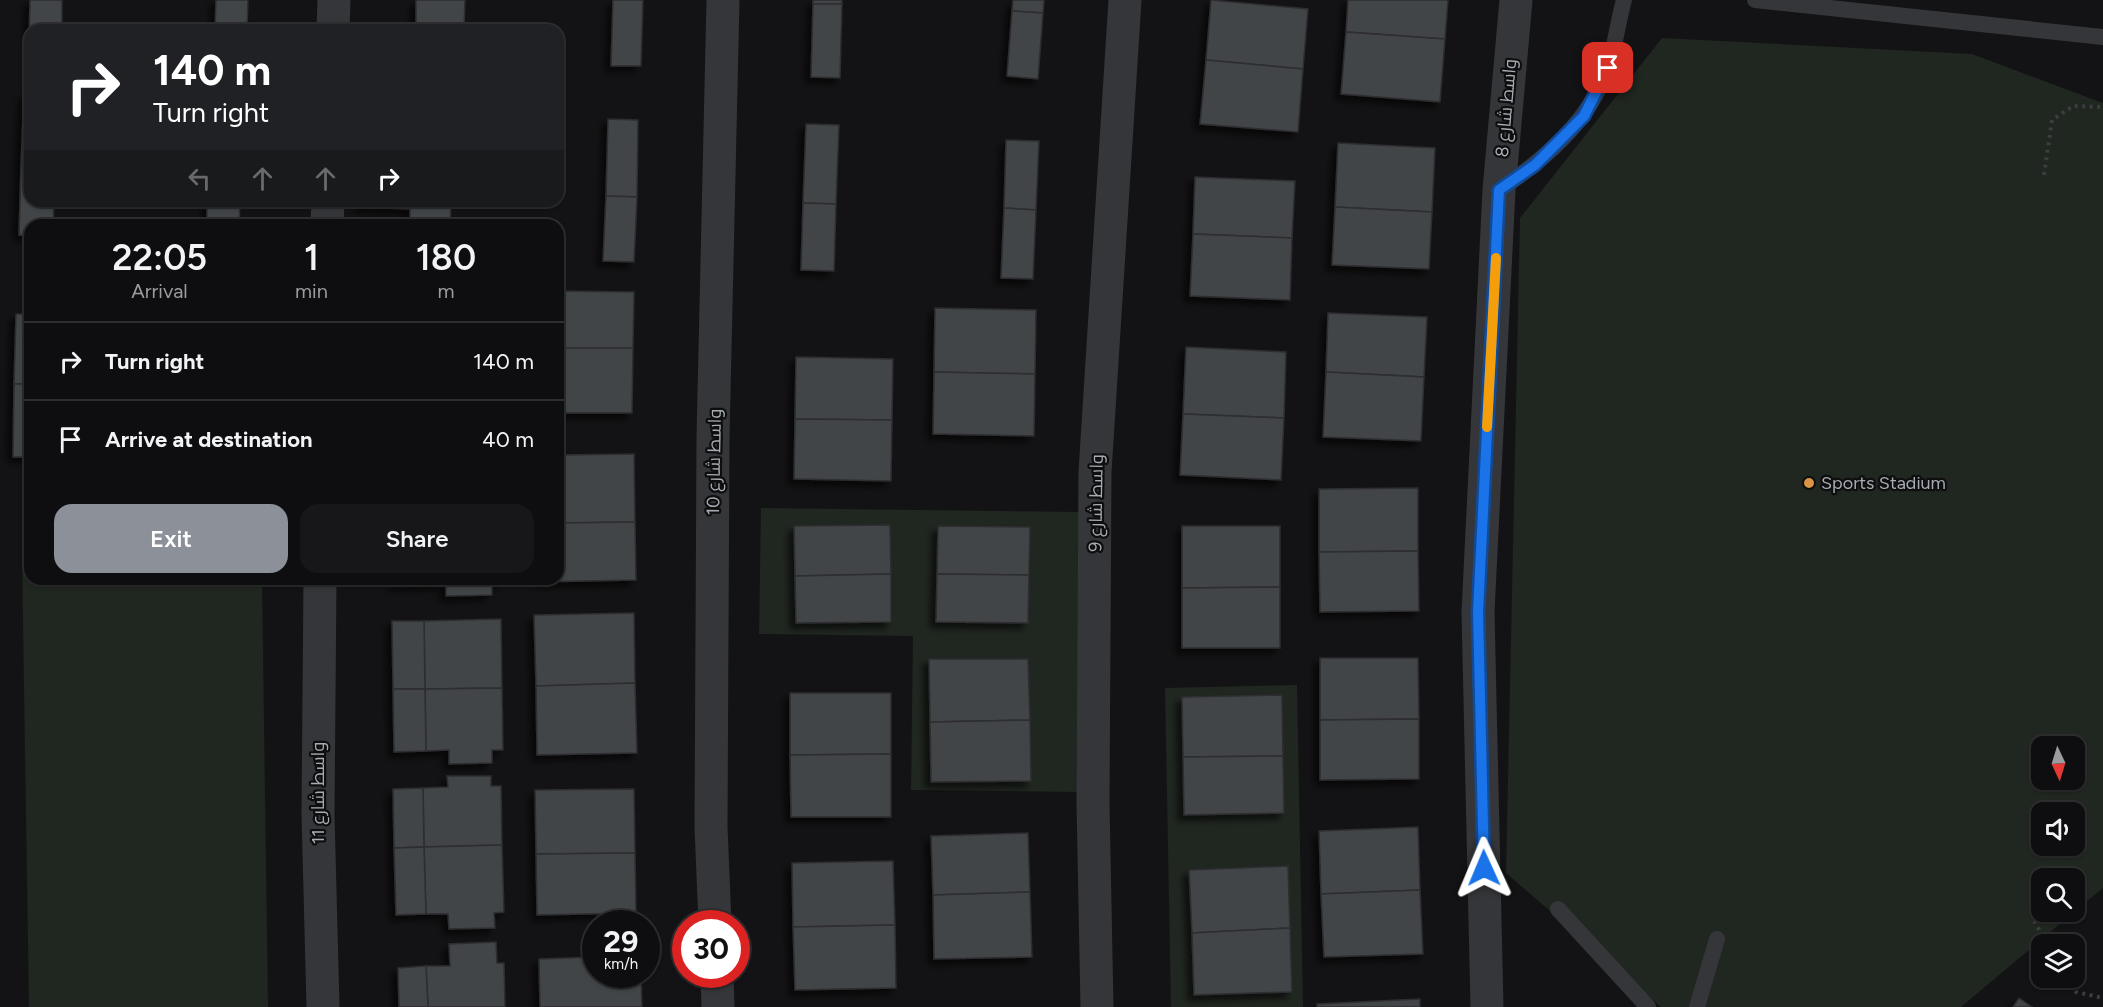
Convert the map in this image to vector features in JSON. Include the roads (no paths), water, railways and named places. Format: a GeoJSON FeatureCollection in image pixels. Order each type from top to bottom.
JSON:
{"type":"FeatureCollection","features":[{"type":"Feature","properties":{"kind":"street"},"geometry":{"type":"LineString","coordinates":[[333,24],[334,0]]}},
{"type":"Feature","properties":{"kind":"street","name":"واسط شارع 10"},"geometry":{"type":"LineString","coordinates":[[714,910],[711,827],[713,449],[723,0]]}},
{"type":"Feature","properties":{"kind":"street","name":"واسط شارع 9"},"geometry":{"type":"LineString","coordinates":[[1097,1007],[1093,803],[1095,472],[1125,0]]}},
{"type":"Feature","properties":{"kind":"street","name":"واسط شارع 8"},"geometry":{"type":"LineString","coordinates":[[1487,1007],[1478,612],[1499,190],[1516,0]]}},
{"type":"Feature","properties":{"kind":"street","name":"واسط شارع 11"},"geometry":{"type":"LineString","coordinates":[[320,585],[318,814],[322,1007]]}},
{"type":"Feature","properties":{"kind":"street"},"geometry":{"type":"LineString","coordinates":[[717,988],[718,1007]]}},
{"type":"Feature","properties":{"kind":"lane"},"geometry":{"type":"LineString","coordinates":[[1499,190],[1535,165],[1584,116],[1608,68],[1624,0]]}},
{"type":"Feature","properties":{"kind":"lane"},"geometry":{"type":"LineString","coordinates":[[1755,0],[2103,37]]}},
{"type":"Feature","properties":{"kind":"lane"},"geometry":{"type":"LineString","coordinates":[[1558,909],[1648,1007]]}},
{"type":"Feature","properties":{"kind":"lane"},"geometry":{"type":"LineString","coordinates":[[1697,1007],[1717,939]]}},
{"type":"Feature","properties":{"kind":"place","name":"Sports Stadium"},"geometry":{"type":"Point","coordinates":[1809,483]}}]}
